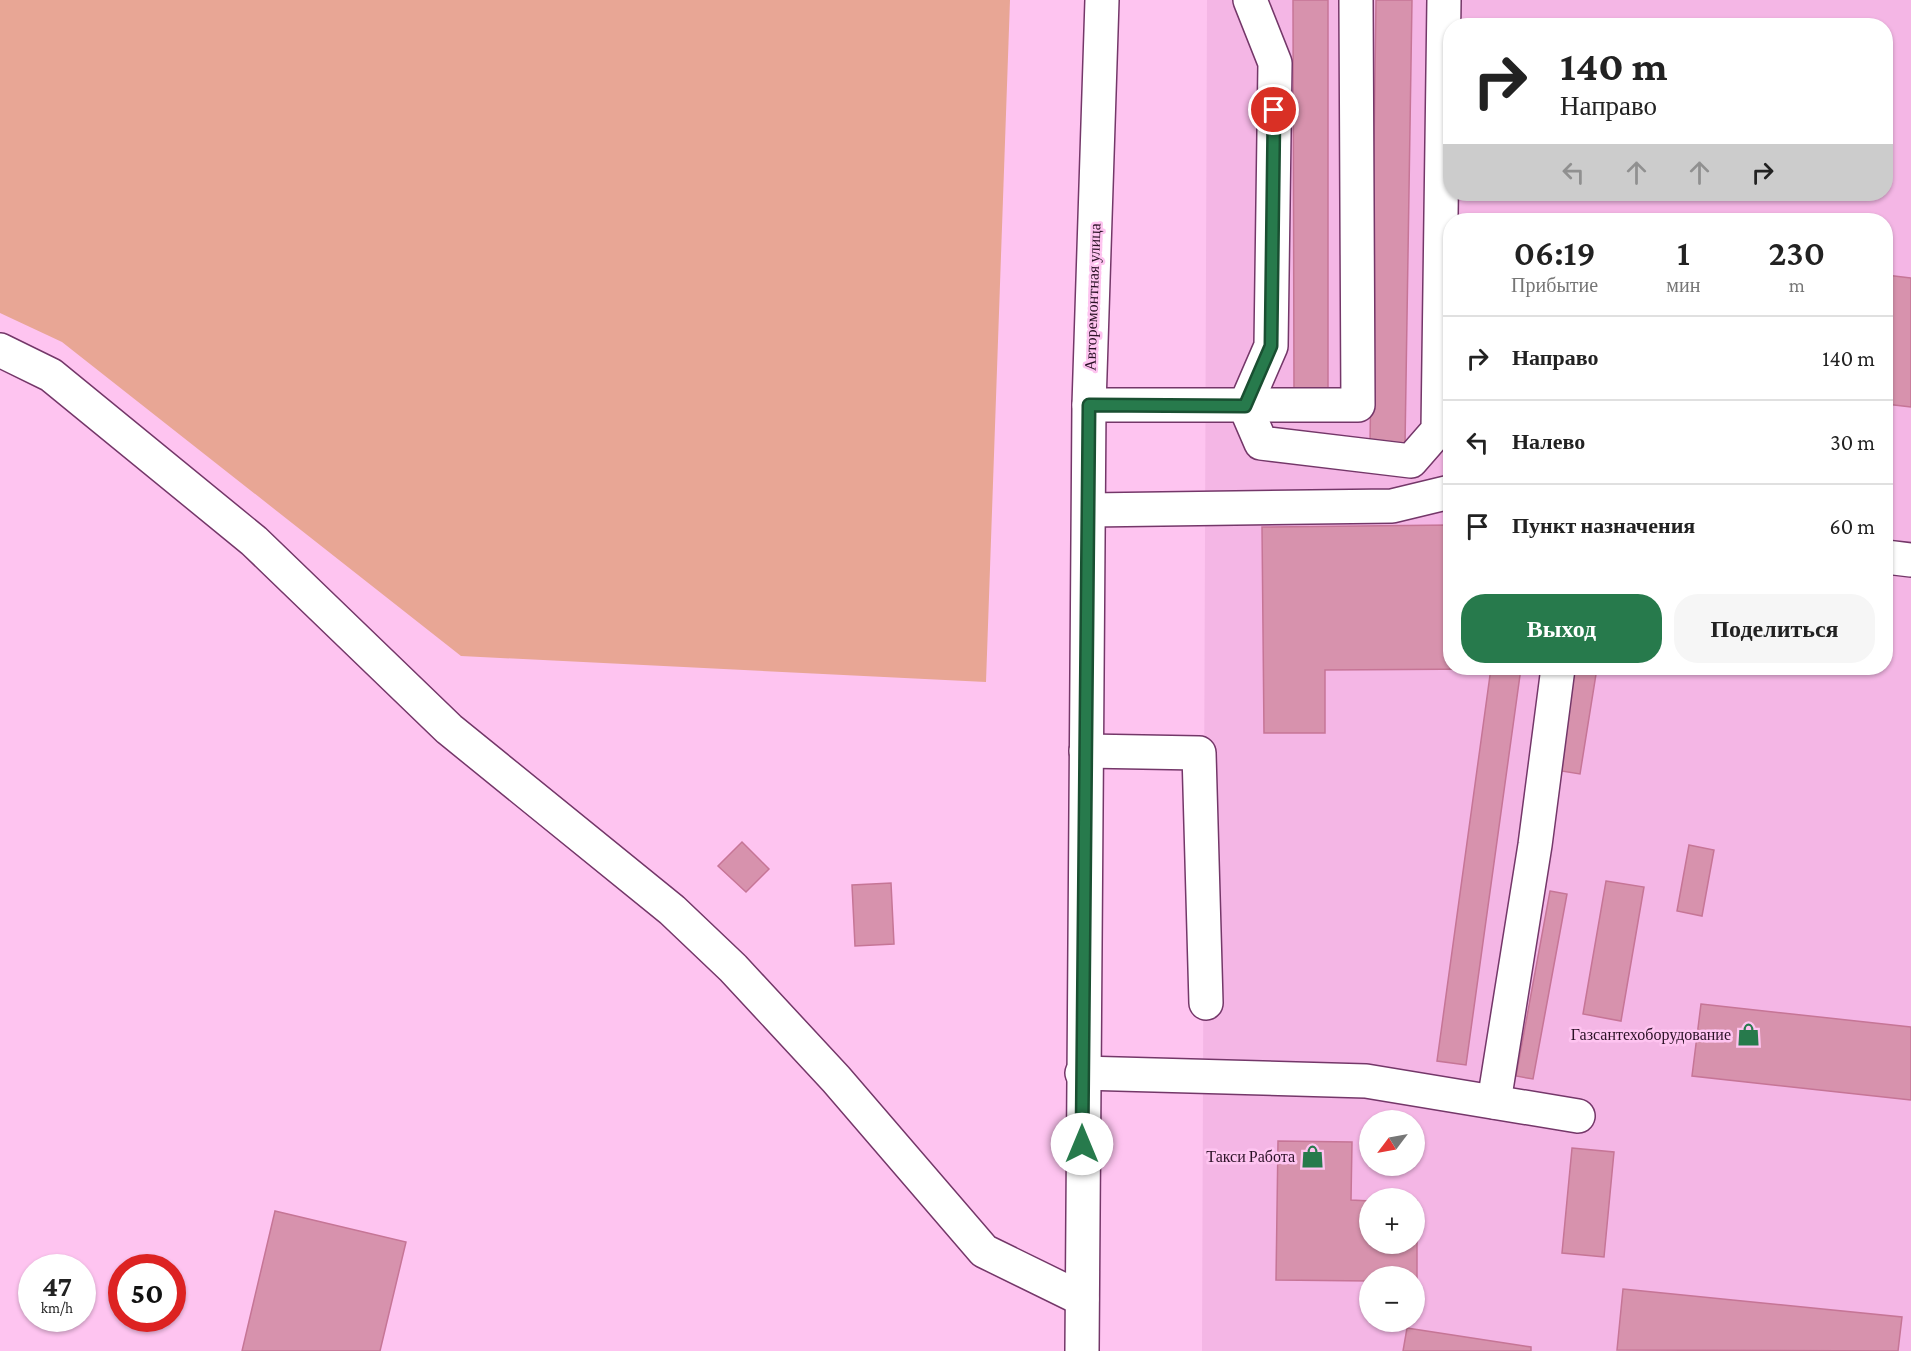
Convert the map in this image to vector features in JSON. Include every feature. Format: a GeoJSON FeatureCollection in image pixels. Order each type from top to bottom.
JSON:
{"type":"FeatureCollection","features":[{"type":"Feature","properties":{"kind":"main road","name":"Авторемонтная улица"},"geometry":{"type":"LineString","coordinates":[[1082,1351],[1082,1073],[1089,405],[1102,0]]}},
{"type":"Feature","properties":{"kind":"main road"},"geometry":{"type":"LineString","coordinates":[[1250,0],[1275,63],[1271,346],[1245,406],[1261,443],[1410,461],[1438,429],[1443,72]]}},
{"type":"Feature","properties":{"kind":"main road"},"geometry":{"type":"LineString","coordinates":[[1089,405],[1358,405],[1356,0]]}},
{"type":"Feature","properties":{"kind":"main road"},"geometry":{"type":"LineString","coordinates":[[1444,0],[1444,18]]}},
{"type":"Feature","properties":{"kind":"main road"},"geometry":{"type":"LineString","coordinates":[[0,351],[51,375],[254,541],[449,729],[672,910],[733,968],[828,1071],[984,1251],[1082,1299]]}},
{"type":"Feature","properties":{"kind":"main road"},"geometry":{"type":"LineString","coordinates":[[1089,510],[1392,506],[1443,494]]}},
{"type":"Feature","properties":{"kind":"main road"},"geometry":{"type":"LineString","coordinates":[[1893,558],[1911,560]]}},
{"type":"Feature","properties":{"kind":"main road"},"geometry":{"type":"LineString","coordinates":[[1494,1102],[1535,845],[1557,675]]}},
{"type":"Feature","properties":{"kind":"main road"},"geometry":{"type":"LineString","coordinates":[[1086,751],[1199,753],[1206,1003]]}},
{"type":"Feature","properties":{"kind":"main road"},"geometry":{"type":"LineString","coordinates":[[1082,1073],[1366,1081],[1578,1116]]}},
{"type":"Feature","properties":{"kind":"shaded area"},"geometry":{"type":"Polygon","coordinates":[[[0,0],[1010,0],[986,682],[461,656],[62,342],[0,313],[0,0]]]}},
{"type":"Feature","properties":{"kind":"shaded area"},"geometry":{"type":"Polygon","coordinates":[[[1207,0],[1911,0],[1911,1351],[1202,1351],[1207,0]]]}},
{"type":"Feature","properties":{"kind":"building"},"geometry":{"type":"Polygon","coordinates":[[[1293,0],[1328,0],[1328,391],[1294,391],[1293,0]]]}},
{"type":"Feature","properties":{"kind":"building"},"geometry":{"type":"Polygon","coordinates":[[[1376,0],[1412,0],[1405,445],[1370,445],[1376,0]]]}},
{"type":"Feature","properties":{"kind":"building"},"geometry":{"type":"Polygon","coordinates":[[[1893,276],[1911,278],[1911,407],[1893,405],[1893,276]]]}},
{"type":"Feature","properties":{"kind":"building"},"geometry":{"type":"Polygon","coordinates":[[[1443,525],[1443,669],[1325,670],[1325,733],[1264,733],[1262,527],[1443,525]]]}},
{"type":"Feature","properties":{"kind":"building"},"geometry":{"type":"Polygon","coordinates":[[[1490,675],[1520,675],[1466,1065],[1437,1061],[1490,675]]]}},
{"type":"Feature","properties":{"kind":"building"},"geometry":{"type":"Polygon","coordinates":[[[1570,675],[1596,675],[1580,774],[1555,770],[1570,675]]]}},
{"type":"Feature","properties":{"kind":"building"},"geometry":{"type":"Polygon","coordinates":[[[742,842],[769,869],[746,892],[718,866],[742,842]]]}},
{"type":"Feature","properties":{"kind":"building"},"geometry":{"type":"Polygon","coordinates":[[[1689,845],[1714,850],[1702,916],[1677,911],[1689,845]]]}},
{"type":"Feature","properties":{"kind":"building"},"geometry":{"type":"Polygon","coordinates":[[[1606,881],[1644,887],[1621,1021],[1583,1014],[1606,881]]]}},
{"type":"Feature","properties":{"kind":"building"},"geometry":{"type":"Polygon","coordinates":[[[891,883],[894,944],[855,946],[852,885],[891,883]]]}},
{"type":"Feature","properties":{"kind":"building"},"geometry":{"type":"Polygon","coordinates":[[[1550,891],[1567,894],[1533,1079],[1516,1076],[1550,891]]]}},
{"type":"Feature","properties":{"kind":"building"},"geometry":{"type":"Polygon","coordinates":[[[1701,1004],[1911,1027],[1911,1100],[1692,1076],[1701,1004]]]}},
{"type":"Feature","properties":{"kind":"building"},"geometry":{"type":"Polygon","coordinates":[[[1278,1141],[1352,1142],[1351,1200],[1359,1200],[1359,1254],[1417,1254],[1417,1266],[1359,1266],[1359,1281],[1276,1280],[1278,1141]]]}},
{"type":"Feature","properties":{"kind":"building"},"geometry":{"type":"Polygon","coordinates":[[[1572,1148],[1614,1152],[1604,1257],[1562,1253],[1572,1148]]]}},
{"type":"Feature","properties":{"kind":"building"},"geometry":{"type":"Polygon","coordinates":[[[275,1211],[406,1242],[380,1351],[242,1351],[275,1211]]]}},
{"type":"Feature","properties":{"kind":"building"},"geometry":{"type":"Polygon","coordinates":[[[1623,1289],[1902,1317],[1898,1351],[1617,1350],[1623,1289]]]}},
{"type":"Feature","properties":{"kind":"building"},"geometry":{"type":"Polygon","coordinates":[[[1425,1331],[1531,1347],[1531,1351],[1403,1351],[1406,1332],[1425,1331]]]}},
{"type":"Feature","properties":{"kind":"place","name":"Газсантехоборудование"},"geometry":{"type":"Point","coordinates":[1749,1034]}},
{"type":"Feature","properties":{"kind":"place","name":"Такси Работа"},"geometry":{"type":"Point","coordinates":[1313,1156]}},
{"type":"Feature","properties":{"kind":"route"},"geometry":{"type":"LineString","coordinates":[[1082,1144],[1089,405],[1245,406],[1271,346],[1274,110]]}}]}
